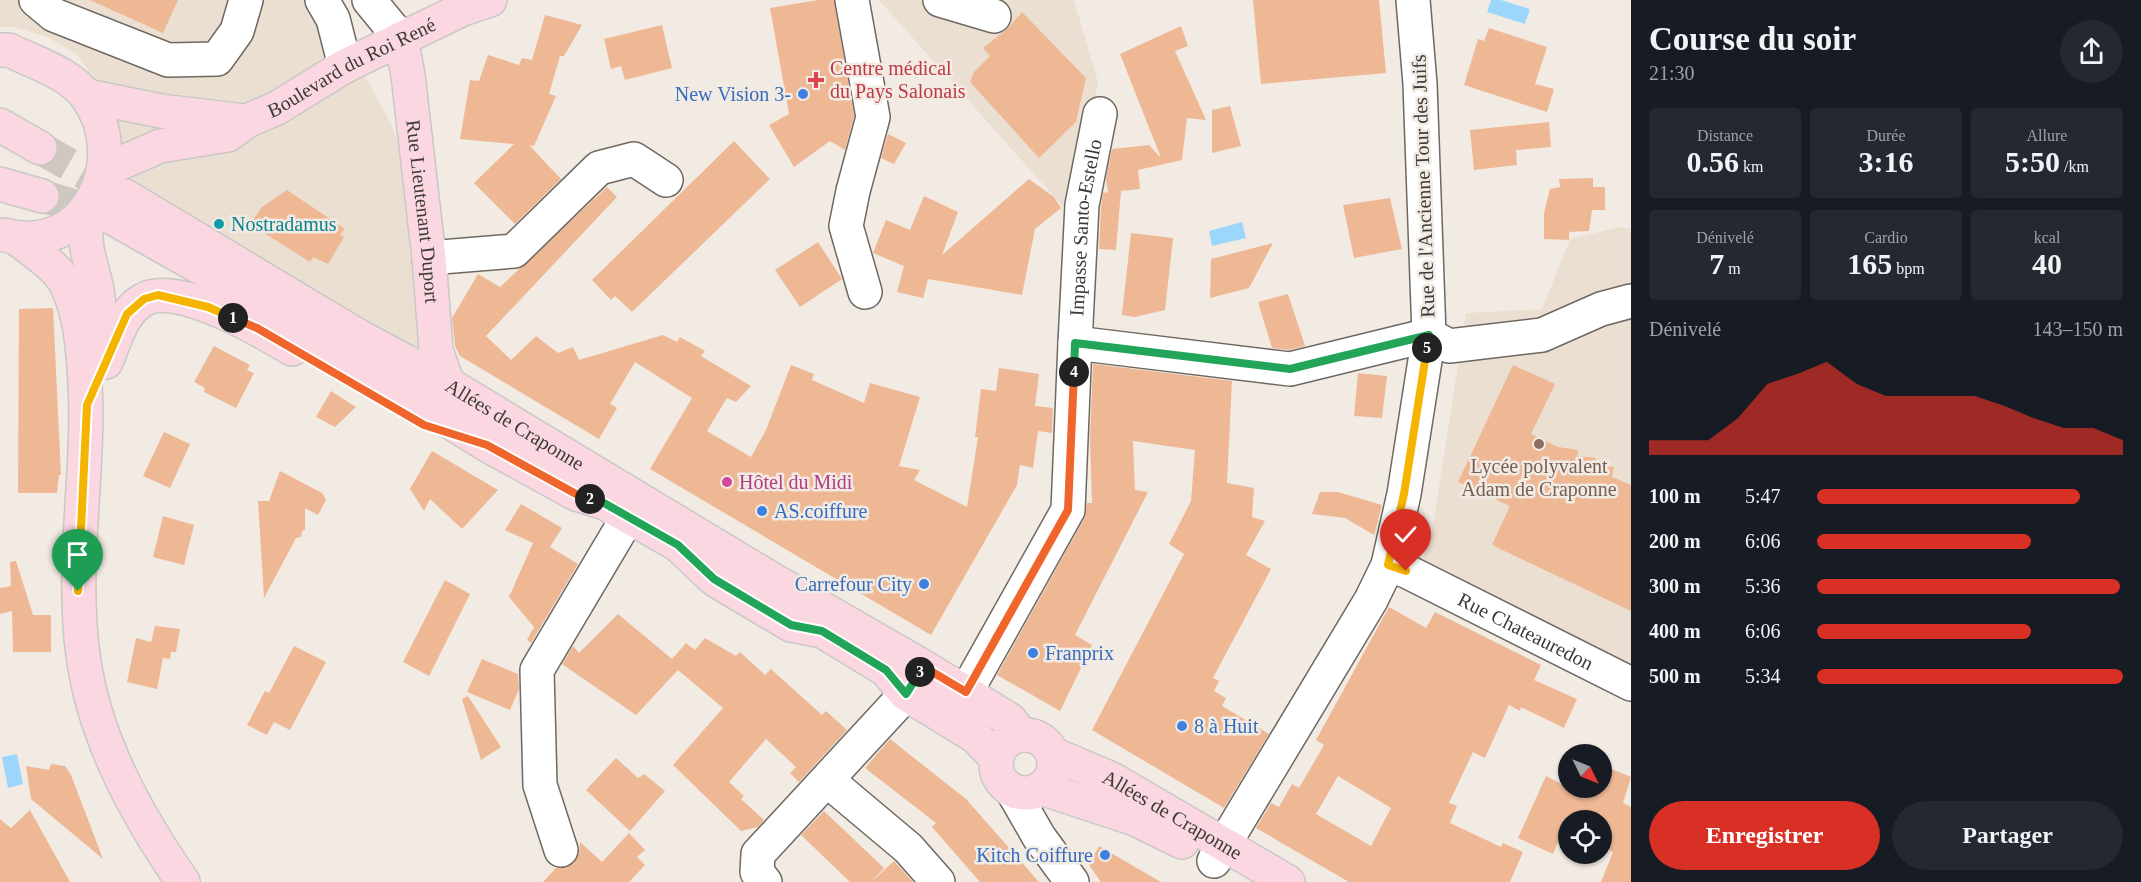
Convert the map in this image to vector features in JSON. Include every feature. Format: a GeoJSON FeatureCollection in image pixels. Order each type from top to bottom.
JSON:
{"type":"FeatureCollection","features":[{"type":"Feature","properties":{"kind":"main road","name":"Boulevard du Roi René"},"geometry":{"type":"LineString","coordinates":[[105,170],[160,146],[228,135],[247,121],[277,108],[345,66],[463,9],[490,0]]}},
{"type":"Feature","properties":{"kind":"main road","name":"Rue Lieutenant Duport"},"geometry":{"type":"LineString","coordinates":[[401,39],[408,75],[429,258],[436,350],[448,384]]}},
{"type":"Feature","properties":{"kind":"main road"},"geometry":{"type":"LineString","coordinates":[[0,50],[9,50],[72,81],[87,96],[98,115],[105,141],[105,170],[98,192],[106,208]]}},
{"type":"Feature","properties":{"kind":"main road","name":"Boulevard du Roi René"},"geometry":{"type":"LineString","coordinates":[[87,96],[161,111],[247,121]]}},
{"type":"Feature","properties":{"kind":"main road"},"geometry":{"type":"LineString","coordinates":[[0,124],[40,148]]}},
{"type":"Feature","properties":{"kind":"main road"},"geometry":{"type":"LineString","coordinates":[[0,184],[42,196]]}},
{"type":"Feature","properties":{"kind":"main road"},"geometry":{"type":"LineString","coordinates":[[8,236],[46,237],[106,208]]}},
{"type":"Feature","properties":{"kind":"main road"},"geometry":{"type":"LineString","coordinates":[[106,208],[87,249],[97,289],[106,362]]}},
{"type":"Feature","properties":{"kind":"main road","name":"Allées de Craponne"},"geometry":{"type":"LineString","coordinates":[[106,208],[448,384],[763,574],[966,692],[1010,720],[1022,735]]}},
{"type":"Feature","properties":{"kind":"main road","name":"Allées de Craponne"},"geometry":{"type":"LineString","coordinates":[[106,208],[487,445],[576,494],[604,503],[678,545],[714,579],[791,625],[822,631],[886,670],[906,694],[976,737],[997,759]]}},
{"type":"Feature","properties":{"kind":"main road"},"geometry":{"type":"LineString","coordinates":[[8,236],[54,270],[65,283],[81,331],[87,405],[78,591],[83,656],[98,714],[124,787],[157,846],[183,882]]}},
{"type":"Feature","properties":{"kind":"main road"},"geometry":{"type":"LineString","coordinates":[[87,405],[127,314],[144,299],[158,295],[171,296],[208,307],[257,328],[424,425],[487,445]]}},
{"type":"Feature","properties":{"kind":"main road"},"geometry":{"type":"LineString","coordinates":[[360,337],[487,445]]}},
{"type":"Feature","properties":{"kind":"main road"},"geometry":{"type":"LineString","coordinates":[[1022,735],[1041,739],[1053,754],[1053,773],[1027,789],[999,777],[997,759],[1005,743],[1022,735]]}},
{"type":"Feature","properties":{"kind":"main road","name":"Allées de Craponne"},"geometry":{"type":"LineString","coordinates":[[1053,754],[1112,779],[1219,853],[1248,882]]}},
{"type":"Feature","properties":{"kind":"main road","name":"Allées de Craponne"},"geometry":{"type":"LineString","coordinates":[[1027,789],[1135,819],[1288,882]]}},
{"type":"Feature","properties":{"kind":"street"},"geometry":{"type":"LineString","coordinates":[[36,0],[54,15],[168,60],[195,61],[217,59],[237,31],[245,1]]}},
{"type":"Feature","properties":{"kind":"street"},"geometry":{"type":"LineString","coordinates":[[65,0],[137,28],[173,46],[195,61]]}},
{"type":"Feature","properties":{"kind":"street"},"geometry":{"type":"LineString","coordinates":[[322,0],[333,19],[345,66]]}},
{"type":"Feature","properties":{"kind":"street"},"geometry":{"type":"LineString","coordinates":[[369,0],[401,39]]}},
{"type":"Feature","properties":{"kind":"street"},"geometry":{"type":"LineString","coordinates":[[852,0],[873,117],[846,226],[864,292]]}},
{"type":"Feature","properties":{"kind":"street"},"geometry":{"type":"LineString","coordinates":[[940,0],[994,16]]}},
{"type":"Feature","properties":{"kind":"street","name":"Rue de l'Ancienne Tour des Juifs"},"geometry":{"type":"LineString","coordinates":[[1219,853],[1365,610],[1388,565],[1404,494],[1429,335],[1420,84],[1413,0]]}},
{"type":"Feature","properties":{"kind":"street","name":"Impasse Santo-Estello"},"geometry":{"type":"LineString","coordinates":[[966,692],[1068,510],[1082,205],[1100,114]]}},
{"type":"Feature","properties":{"kind":"street"},"geometry":{"type":"LineString","coordinates":[[429,258],[514,251],[599,168],[634,159],[666,180]]}},
{"type":"Feature","properties":{"kind":"street"},"geometry":{"type":"LineString","coordinates":[[1075,343],[1290,369],[1429,335],[1449,346],[1542,335],[1601,309],[1631,301]]}},
{"type":"Feature","properties":{"kind":"street"},"geometry":{"type":"LineString","coordinates":[[561,850],[540,785],[537,670],[628,517]]}},
{"type":"Feature","properties":{"kind":"street","name":"Rue Chateauredon"},"geometry":{"type":"LineString","coordinates":[[1388,565],[1631,684]]}},
{"type":"Feature","properties":{"kind":"street"},"geometry":{"type":"LineString","coordinates":[[765,882],[758,872],[758,854],[906,694],[924,667]]}},
{"type":"Feature","properties":{"kind":"street"},"geometry":{"type":"LineString","coordinates":[[827,780],[908,848],[938,882]]}},
{"type":"Feature","properties":{"kind":"street"},"geometry":{"type":"LineString","coordinates":[[1027,789],[1039,837],[1072,882]]}},
{"type":"Feature","properties":{"kind":"shaded area"},"geometry":{"type":"Polygon","coordinates":[[[0,0],[312,0],[370,85],[391,124],[401,150],[436,373],[110,179],[110,114],[95,78],[76,54],[47,37],[14,27],[0,27],[0,0]]]}},
{"type":"Feature","properties":{"kind":"shaded area"},"geometry":{"type":"Polygon","coordinates":[[[879,0],[1074,0],[1098,82],[1075,205],[1065,209],[879,0]]]}},
{"type":"Feature","properties":{"kind":"shaded area","name":"Lycée polyvalent Adam de Craponne"},"geometry":{"type":"Polygon","coordinates":[[[1619,227],[1631,229],[1631,665],[1422,562],[1432,532],[1466,313],[1542,309],[1570,239],[1619,227]]]}},
{"type":"Feature","properties":{"kind":"water"},"geometry":{"type":"Polygon","coordinates":[[[1491,0],[1501,0],[1530,9],[1525,24],[1487,12],[1491,0]]]}},
{"type":"Feature","properties":{"kind":"water"},"geometry":{"type":"Polygon","coordinates":[[[1242,222],[1246,238],[1212,246],[1209,231],[1242,222]]]}},
{"type":"Feature","properties":{"kind":"water"},"geometry":{"type":"Polygon","coordinates":[[[17,754],[23,784],[8,788],[2,757],[17,754]]]}},
{"type":"Feature","properties":{"kind":"building"},"geometry":{"type":"Polygon","coordinates":[[[90,0],[178,0],[163,33],[90,0]]]}},
{"type":"Feature","properties":{"kind":"building","name":"Centre médical du Pays Salonais"},"geometry":{"type":"Polygon","coordinates":[[[818,0],[834,0],[854,116],[845,150],[830,141],[794,167],[769,125],[789,114],[770,8],[818,0]]]}},
{"type":"Feature","properties":{"kind":"building"},"geometry":{"type":"Polygon","coordinates":[[[1253,0],[1379,0],[1386,73],[1261,84],[1253,0]]]}},
{"type":"Feature","properties":{"kind":"building"},"geometry":{"type":"Polygon","coordinates":[[[1022,12],[1086,78],[1076,122],[1039,158],[970,82],[974,72],[990,56],[983,48],[1007,29],[1022,12]]]}},
{"type":"Feature","properties":{"kind":"building"},"geometry":{"type":"Polygon","coordinates":[[[545,15],[582,25],[564,56],[560,56],[549,94],[556,96],[534,146],[529,145],[561,179],[515,224],[474,183],[514,144],[460,139],[470,80],[479,81],[488,55],[519,65],[522,58],[532,60],[545,15]]]}},
{"type":"Feature","properties":{"kind":"building"},"geometry":{"type":"Polygon","coordinates":[[[662,25],[672,68],[625,80],[621,66],[611,69],[604,39],[662,25]]]}},
{"type":"Feature","properties":{"kind":"building"},"geometry":{"type":"Polygon","coordinates":[[[1181,26],[1188,46],[1175,51],[1206,120],[1187,118],[1182,160],[1138,170],[1140,189],[1121,191],[1116,250],[1099,249],[1101,207],[1103,193],[1108,192],[1106,178],[1112,149],[1149,145],[1161,158],[1120,54],[1181,26]]]}},
{"type":"Feature","properties":{"kind":"building"},"geometry":{"type":"Polygon","coordinates":[[[1489,28],[1547,47],[1535,84],[1554,89],[1547,112],[1464,85],[1478,39],[1484,41],[1489,28]]]}},
{"type":"Feature","properties":{"kind":"building"},"geometry":{"type":"Polygon","coordinates":[[[1230,106],[1241,146],[1212,153],[1212,110],[1230,106]]]}},
{"type":"Feature","properties":{"kind":"building"},"geometry":{"type":"Polygon","coordinates":[[[1549,122],[1551,147],[1516,150],[1517,165],[1474,170],[1470,130],[1549,122]]]}},
{"type":"Feature","properties":{"kind":"building"},"geometry":{"type":"Polygon","coordinates":[[[888,134],[906,143],[894,164],[881,158],[888,134]]]}},
{"type":"Feature","properties":{"kind":"building"},"geometry":{"type":"Polygon","coordinates":[[[734,141],[770,179],[632,312],[615,296],[611,300],[592,280],[734,141]]]}},
{"type":"Feature","properties":{"kind":"building"},"geometry":{"type":"Polygon","coordinates":[[[1593,178],[1593,187],[1605,187],[1605,210],[1592,210],[1589,231],[1569,232],[1569,240],[1544,239],[1544,213],[1550,189],[1560,187],[1559,179],[1593,178]]]}},
{"type":"Feature","properties":{"kind":"building"},"geometry":{"type":"Polygon","coordinates":[[[1029,179],[1054,197],[1061,208],[1035,229],[1022,295],[928,279],[923,298],[897,292],[904,266],[873,253],[886,220],[910,230],[924,196],[958,212],[942,255],[1029,179]]]}},
{"type":"Feature","properties":{"kind":"building"},"geometry":{"type":"Polygon","coordinates":[[[607,187],[617,197],[486,336],[511,360],[536,336],[558,353],[573,347],[579,360],[663,335],[677,342],[680,337],[705,351],[701,356],[751,386],[736,402],[727,398],[707,431],[751,457],[766,430],[791,365],[814,374],[812,380],[864,403],[870,383],[920,397],[899,466],[920,470],[914,480],[967,507],[978,437],[975,437],[981,389],[996,391],[999,368],[1039,374],[1035,406],[1053,408],[1052,433],[1038,431],[1033,468],[1020,465],[1017,485],[931,635],[650,469],[692,398],[635,362],[610,404],[617,408],[599,439],[460,356],[455,346],[452,318],[478,274],[500,287],[607,187]]]}},
{"type":"Feature","properties":{"kind":"building"},"geometry":{"type":"Polygon","coordinates":[[[287,190],[345,229],[340,235],[344,237],[328,264],[313,257],[310,262],[250,224],[262,207],[287,190]]]}},
{"type":"Feature","properties":{"kind":"building"},"geometry":{"type":"Polygon","coordinates":[[[1390,198],[1402,249],[1354,258],[1343,205],[1390,198]]]}},
{"type":"Feature","properties":{"kind":"building"},"geometry":{"type":"Polygon","coordinates":[[[1131,233],[1173,238],[1165,310],[1135,317],[1122,315],[1131,233]]]}},
{"type":"Feature","properties":{"kind":"building"},"geometry":{"type":"Polygon","coordinates":[[[818,242],[842,279],[800,307],[775,270],[818,242]]]}},
{"type":"Feature","properties":{"kind":"building"},"geometry":{"type":"Polygon","coordinates":[[[1273,243],[1249,288],[1210,298],[1211,259],[1273,243]]]}},
{"type":"Feature","properties":{"kind":"building"},"geometry":{"type":"Polygon","coordinates":[[[1288,294],[1305,346],[1289,350],[1272,348],[1258,302],[1288,294]]]}},
{"type":"Feature","properties":{"kind":"building"},"geometry":{"type":"Polygon","coordinates":[[[53,308],[61,475],[59,475],[57,493],[18,493],[19,309],[53,308]]]}},
{"type":"Feature","properties":{"kind":"building"},"geometry":{"type":"Polygon","coordinates":[[[214,346],[250,365],[247,370],[254,373],[236,408],[204,392],[205,388],[194,382],[214,346]]]}},
{"type":"Feature","properties":{"kind":"building"},"geometry":{"type":"Polygon","coordinates":[[[1093,364],[1232,381],[1227,483],[1254,488],[1252,517],[1265,521],[1246,555],[1271,569],[1213,678],[1219,681],[1214,691],[1226,698],[1222,706],[1269,734],[1224,808],[1092,730],[1184,554],[1169,544],[1191,501],[1195,450],[1133,441],[1135,490],[1148,492],[1075,635],[1092,645],[1060,711],[997,675],[1084,519],[1087,503],[1092,503],[1090,438],[1093,364]]]}},
{"type":"Feature","properties":{"kind":"building"},"geometry":{"type":"Polygon","coordinates":[[[1513,365],[1555,384],[1531,434],[1558,447],[1578,450],[1577,456],[1596,458],[1595,465],[1614,467],[1612,477],[1631,485],[1631,611],[1492,545],[1510,506],[1458,482],[1513,365]]]}},
{"type":"Feature","properties":{"kind":"building"},"geometry":{"type":"Polygon","coordinates":[[[1358,373],[1387,376],[1382,418],[1354,416],[1358,373]]]}},
{"type":"Feature","properties":{"kind":"building"},"geometry":{"type":"Polygon","coordinates":[[[331,391],[356,407],[335,427],[316,417],[331,391]]]}},
{"type":"Feature","properties":{"kind":"building"},"geometry":{"type":"Polygon","coordinates":[[[164,432],[190,444],[170,488],[143,476],[164,432]]]}},
{"type":"Feature","properties":{"kind":"building"},"geometry":{"type":"Polygon","coordinates":[[[432,451],[498,490],[462,529],[430,499],[424,511],[410,489],[432,451]]]}},
{"type":"Feature","properties":{"kind":"building"},"geometry":{"type":"Polygon","coordinates":[[[280,471],[322,493],[326,500],[318,515],[305,508],[305,530],[302,531],[301,537],[296,538],[264,598],[258,501],[269,501],[280,471]]]}},
{"type":"Feature","properties":{"kind":"building"},"geometry":{"type":"Polygon","coordinates":[[[1320,492],[1338,492],[1382,505],[1374,535],[1345,518],[1312,514],[1320,492]]]}},
{"type":"Feature","properties":{"kind":"building"},"geometry":{"type":"Polygon","coordinates":[[[521,504],[562,528],[550,547],[578,564],[531,643],[527,640],[534,627],[509,597],[533,543],[505,530],[521,504]]]}},
{"type":"Feature","properties":{"kind":"building"},"geometry":{"type":"Polygon","coordinates":[[[163,516],[194,525],[184,565],[153,557],[163,516]]]}},
{"type":"Feature","properties":{"kind":"building"},"geometry":{"type":"Polygon","coordinates":[[[16,561],[33,615],[51,615],[51,652],[13,652],[12,611],[0,614],[0,588],[11,586],[10,562],[16,561]]]}},
{"type":"Feature","properties":{"kind":"building"},"geometry":{"type":"Polygon","coordinates":[[[445,580],[470,594],[429,676],[403,662],[445,580]]]}},
{"type":"Feature","properties":{"kind":"building"},"geometry":{"type":"Polygon","coordinates":[[[1389,607],[1426,628],[1435,612],[1541,665],[1534,680],[1577,699],[1564,728],[1521,707],[1520,711],[1509,705],[1485,758],[1473,752],[1449,803],[1457,806],[1450,823],[1501,847],[1503,843],[1523,852],[1510,882],[1349,882],[1256,828],[1271,803],[1279,807],[1292,784],[1299,788],[1324,745],[1316,740],[1389,607]],[[1338,776],[1316,814],[1371,846],[1391,808],[1338,776]]]}},
{"type":"Feature","properties":{"kind":"building"},"geometry":{"type":"Polygon","coordinates":[[[618,614],[672,659],[686,643],[695,650],[705,638],[736,656],[740,652],[765,675],[771,669],[822,715],[826,711],[847,730],[799,782],[790,773],[796,767],[766,739],[729,782],[744,796],[741,799],[764,820],[758,827],[741,831],[673,765],[723,708],[678,670],[636,715],[562,664],[573,646],[579,653],[618,614]]]}},
{"type":"Feature","properties":{"kind":"building"},"geometry":{"type":"Polygon","coordinates":[[[155,626],[180,629],[176,652],[171,652],[170,659],[163,658],[157,689],[127,682],[136,638],[151,642],[155,626]]]}},
{"type":"Feature","properties":{"kind":"building"},"geometry":{"type":"Polygon","coordinates":[[[294,646],[326,662],[290,730],[274,722],[267,735],[247,725],[265,691],[269,693],[294,646]]]}},
{"type":"Feature","properties":{"kind":"building"},"geometry":{"type":"Polygon","coordinates":[[[482,659],[518,674],[519,689],[510,710],[467,692],[482,659]]]}},
{"type":"Feature","properties":{"kind":"building"},"geometry":{"type":"Polygon","coordinates":[[[468,696],[501,747],[481,760],[462,699],[468,696]]]}},
{"type":"Feature","properties":{"kind":"building"},"geometry":{"type":"Polygon","coordinates":[[[890,739],[966,799],[1039,882],[980,882],[932,827],[936,823],[865,768],[890,739]]]}},
{"type":"Feature","properties":{"kind":"building"},"geometry":{"type":"Polygon","coordinates":[[[616,758],[638,778],[644,774],[665,791],[630,831],[586,790],[616,758]]]}},
{"type":"Feature","properties":{"kind":"building"},"geometry":{"type":"Polygon","coordinates":[[[51,764],[65,766],[71,775],[103,859],[31,799],[26,766],[49,770],[51,764]]]}},
{"type":"Feature","properties":{"kind":"building"},"geometry":{"type":"Polygon","coordinates":[[[1612,769],[1631,777],[1623,803],[1631,807],[1631,882],[1601,882],[1608,864],[1612,864],[1612,810],[1558,810],[1558,842],[1553,854],[1518,838],[1546,776],[1558,782],[1558,798],[1612,798],[1612,769]]]}},
{"type":"Feature","properties":{"kind":"building"},"geometry":{"type":"Polygon","coordinates":[[[30,810],[70,882],[0,882],[0,819],[11,828],[30,810]]]}},
{"type":"Feature","properties":{"kind":"building"},"geometry":{"type":"Polygon","coordinates":[[[824,811],[884,868],[871,882],[850,882],[801,835],[824,811]]]}},
{"type":"Feature","properties":{"kind":"building"},"geometry":{"type":"Polygon","coordinates":[[[629,833],[645,850],[637,857],[645,865],[629,882],[543,882],[556,868],[566,868],[574,863],[579,854],[580,842],[602,862],[629,833]]]}},
{"type":"Feature","properties":{"kind":"building","name":"Kitch Coiffure"},"geometry":{"type":"Polygon","coordinates":[[[1099,846],[1161,882],[1101,882],[1089,865],[1099,846]]]}},
{"type":"Feature","properties":{"kind":"building"},"geometry":{"type":"Polygon","coordinates":[[[894,861],[913,882],[871,882],[894,861]]]}},
{"type":"Feature","properties":{"kind":"tunnel"},"geometry":{"type":"LineString","coordinates":[[40,148],[123,195]]}},
{"type":"Feature","properties":{"kind":"tunnel"},"geometry":{"type":"LineString","coordinates":[[42,196],[109,216]]}},
{"type":"Feature","properties":{"kind":"place","name":"Centre médical du Pays Salonais"},"geometry":{"type":"Point","coordinates":[816,80]}},
{"type":"Feature","properties":{"kind":"place","name":"New Vision 3-"},"geometry":{"type":"Point","coordinates":[803,94]}},
{"type":"Feature","properties":{"kind":"place","name":"Nostradamus"},"geometry":{"type":"Point","coordinates":[219,224]}},
{"type":"Feature","properties":{"kind":"place","name":"Lycée polyvalent Adam de Craponne"},"geometry":{"type":"Point","coordinates":[1539,444]}},
{"type":"Feature","properties":{"kind":"place","name":"Hôtel du Midi"},"geometry":{"type":"Point","coordinates":[727,482]}},
{"type":"Feature","properties":{"kind":"place","name":"AS.coiffure"},"geometry":{"type":"Point","coordinates":[762,511]}},
{"type":"Feature","properties":{"kind":"place","name":"Carrefour City"},"geometry":{"type":"Point","coordinates":[924,584]}},
{"type":"Feature","properties":{"kind":"place","name":"Franprix"},"geometry":{"type":"Point","coordinates":[1033,653]}},
{"type":"Feature","properties":{"kind":"place","name":"8 à Huit"},"geometry":{"type":"Point","coordinates":[1182,726]}},
{"type":"Feature","properties":{"kind":"place","name":"Kitch Coiffure"},"geometry":{"type":"Point","coordinates":[1105,855]}},
{"type":"Feature","properties":{"kind":"route"},"geometry":{"type":"LineString","coordinates":[[78,591],[87,405],[127,314],[144,299],[158,295],[171,296],[208,307],[257,328],[424,425],[487,445],[576,494],[604,503],[678,545],[714,579],[791,625],[822,631],[886,670],[906,694],[924,667],[966,692],[1068,510],[1075,343],[1290,369],[1429,335],[1404,494],[1388,565],[1406,571]]}}]}
